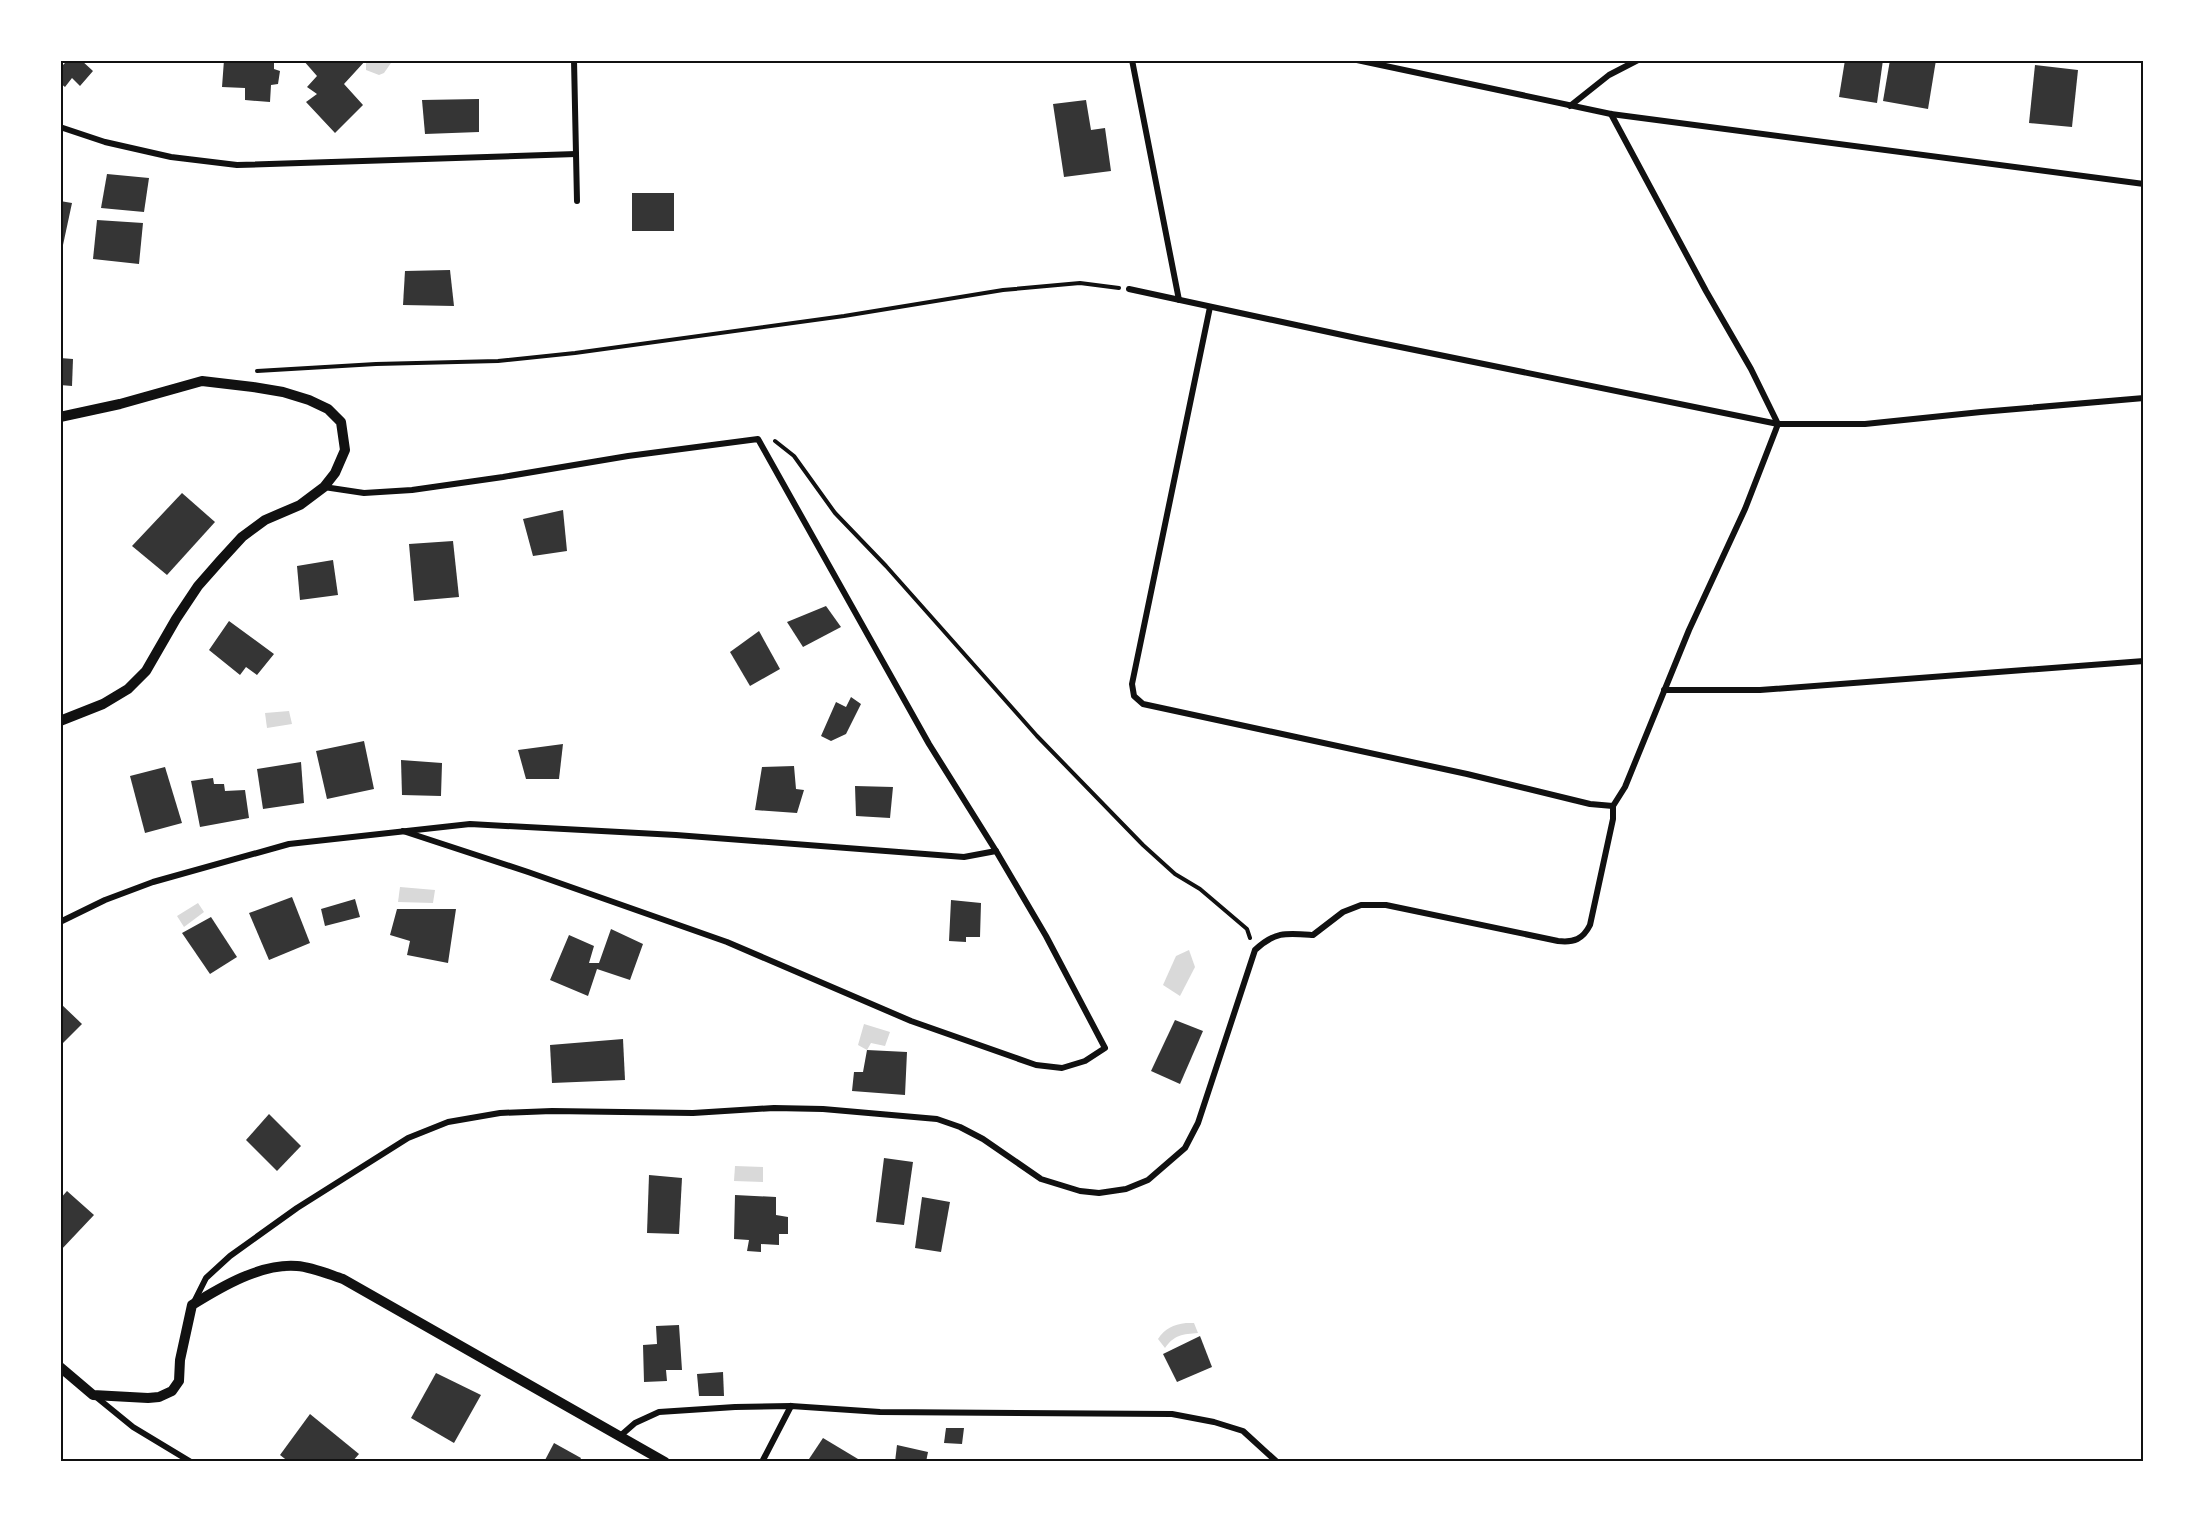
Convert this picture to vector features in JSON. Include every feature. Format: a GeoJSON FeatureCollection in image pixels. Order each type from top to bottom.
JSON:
{"type":"FeatureCollection","features":[{"type":"Feature","properties":{"kind":"street"},"geometry":{"type":"LineString","coordinates":[[574,60],[577,201]]}},
{"type":"Feature","properties":{"kind":"street"},"geometry":{"type":"LineString","coordinates":[[1132,60],[1179,300]]}},
{"type":"Feature","properties":{"kind":"street"},"geometry":{"type":"LineString","coordinates":[[1357,60],[1611,114],[2144,184]]}},
{"type":"Feature","properties":{"kind":"street"},"geometry":{"type":"LineString","coordinates":[[1570,106],[1609,75],[1638,60]]}},
{"type":"Feature","properties":{"kind":"street"},"geometry":{"type":"LineString","coordinates":[[93,1395],[148,1398],[159,1397],[172,1391],[179,1381],[180,1360],[192,1305],[206,1278],[230,1256],[297,1208],[408,1138],[448,1122],[500,1113],[552,1111],[693,1113],[774,1108],[823,1109],[938,1119],[983,1139],[1041,1179],[1080,1191],[1099,1193],[1126,1189],[1148,1180],[1185,1148],[1198,1123],[1255,950],[1268,938],[1288,933],[1313,935],[1343,912],[1361,905],[1386,904],[1558,941],[1571,942],[1583,936],[1590,925],[1613,819],[1613,806],[1625,788],[1689,630],[1745,509],[1778,424],[1751,369],[1706,291],[1611,114]]}},
{"type":"Feature","properties":{"kind":"street"},"geometry":{"type":"LineString","coordinates":[[60,127],[105,142],[171,157],[237,165],[576,154]]}},
{"type":"Feature","properties":{"kind":"street"},"geometry":{"type":"LineString","coordinates":[[1129,289],[1778,424],[1865,424],[2144,398]]}},
{"type":"Feature","properties":{"kind":"street"},"geometry":{"type":"LineString","coordinates":[[1210,307],[1132,684],[1134,696],[1143,704],[1467,774],[1590,804],[1613,806]]}},
{"type":"Feature","properties":{"kind":"street"},"geometry":{"type":"LineString","coordinates":[[60,417],[120,404],[202,381],[283,392],[328,409],[341,422],[345,450],[335,473],[324,488],[300,504],[265,520],[242,537],[198,586],[146,671],[128,689],[103,704],[60,720]]}},
{"type":"Feature","properties":{"kind":"street"},"geometry":{"type":"LineString","coordinates":[[324,488],[364,493],[412,490],[628,456],[758,439],[929,744],[1046,936],[1105,1048],[1085,1061],[1062,1068],[1036,1065],[911,1021],[727,942],[403,831]]}},
{"type":"Feature","properties":{"kind":"street"},"geometry":{"type":"LineString","coordinates":[[1664,690],[1760,690],[2144,661]]}},
{"type":"Feature","properties":{"kind":"street"},"geometry":{"type":"LineString","coordinates":[[60,922],[105,900],[153,882],[289,844],[470,824],[676,835],[964,857],[996,851]]}},
{"type":"Feature","properties":{"kind":"street"},"geometry":{"type":"LineString","coordinates":[[192,1305],[232,1282],[262,1271],[297,1266],[325,1272],[343,1279],[665,1462]]}},
{"type":"Feature","properties":{"kind":"street"},"geometry":{"type":"LineString","coordinates":[[60,1367],[133,1427],[191,1462]]}},
{"type":"Feature","properties":{"kind":"street"},"geometry":{"type":"LineString","coordinates":[[620,1437],[635,1423],[658,1412],[735,1407],[791,1406],[880,1412],[1172,1414],[1214,1422],[1243,1431],[1277,1462]]}},
{"type":"Feature","properties":{"kind":"street"},"geometry":{"type":"LineString","coordinates":[[762,1462],[791,1406]]}},
{"type":"Feature","properties":{"kind":"path"},"geometry":{"type":"LineString","coordinates":[[254,371],[376,364],[498,361],[575,353],[844,316],[1003,290],[1080,284],[1129,289]]}},
{"type":"Feature","properties":{"kind":"path"},"geometry":{"type":"LineString","coordinates":[[758,439],[772,440],[785,447],[794,456],[835,513],[886,566],[1037,736],[1143,845],[1175,874],[1200,889],[1247,929],[1255,950]]}},
{"type":"Feature","properties":{"kind":"shaded area"},"geometry":{"type":"Polygon","coordinates":[[[366,60],[391,60],[391,63],[384,73],[379,75],[366,70],[366,60]]]}},
{"type":"Feature","properties":{"kind":"shaded area"},"geometry":{"type":"Polygon","coordinates":[[[289,711],[292,724],[267,728],[265,713],[289,711]]]}},
{"type":"Feature","properties":{"kind":"shaded area"},"geometry":{"type":"Polygon","coordinates":[[[400,887],[435,890],[433,903],[398,902],[400,887]]]}},
{"type":"Feature","properties":{"kind":"shaded area"},"geometry":{"type":"Polygon","coordinates":[[[198,903],[204,912],[184,927],[177,916],[198,903]]]}},
{"type":"Feature","properties":{"kind":"shaded area"},"geometry":{"type":"Polygon","coordinates":[[[1189,950],[1195,967],[1180,996],[1163,985],[1176,956],[1189,950]]]}},
{"type":"Feature","properties":{"kind":"shaded area"},"geometry":{"type":"Polygon","coordinates":[[[864,1024],[890,1032],[885,1046],[871,1043],[867,1050],[858,1045],[864,1024]]]}},
{"type":"Feature","properties":{"kind":"shaded area"},"geometry":{"type":"Polygon","coordinates":[[[735,1166],[763,1167],[763,1182],[734,1181],[735,1166]]]}},
{"type":"Feature","properties":{"kind":"shaded area"},"geometry":{"type":"Polygon","coordinates":[[[1194,1323],[1198,1333],[1179,1336],[1165,1348],[1158,1339],[1161,1335],[1170,1328],[1194,1323]]]}},
{"type":"Feature","properties":{"kind":"building"},"geometry":{"type":"Polygon","coordinates":[[[68,60],[81,60],[93,71],[80,86],[72,78],[65,87],[60,83],[60,68],[68,60]]]}},
{"type":"Feature","properties":{"kind":"building"},"geometry":{"type":"Polygon","coordinates":[[[224,60],[274,60],[274,69],[280,71],[278,84],[271,85],[270,102],[245,100],[245,88],[222,87],[224,60]]]}},
{"type":"Feature","properties":{"kind":"building"},"geometry":{"type":"Polygon","coordinates":[[[303,60],[366,60],[344,84],[363,105],[335,133],[306,102],[317,94],[307,87],[317,76],[303,60]]]}},
{"type":"Feature","properties":{"kind":"building"},"geometry":{"type":"Polygon","coordinates":[[[1845,60],[1883,60],[1877,103],[1839,97],[1845,60]]]}},
{"type":"Feature","properties":{"kind":"building"},"geometry":{"type":"Polygon","coordinates":[[[1890,60],[1936,60],[1928,109],[1883,101],[1890,60]]]}},
{"type":"Feature","properties":{"kind":"building"},"geometry":{"type":"Polygon","coordinates":[[[2035,65],[2078,70],[2072,127],[2029,123],[2035,65]]]}},
{"type":"Feature","properties":{"kind":"building"},"geometry":{"type":"Polygon","coordinates":[[[479,99],[479,132],[425,134],[422,100],[479,99]]]}},
{"type":"Feature","properties":{"kind":"building"},"geometry":{"type":"Polygon","coordinates":[[[1086,100],[1091,130],[1105,128],[1111,171],[1064,177],[1053,104],[1086,100]]]}},
{"type":"Feature","properties":{"kind":"building"},"geometry":{"type":"Polygon","coordinates":[[[107,174],[149,178],[144,212],[101,208],[107,174]]]}},
{"type":"Feature","properties":{"kind":"building"},"geometry":{"type":"Polygon","coordinates":[[[632,193],[674,193],[674,231],[632,231],[632,193]]]}},
{"type":"Feature","properties":{"kind":"building"},"geometry":{"type":"Polygon","coordinates":[[[60,201],[72,203],[63,245],[60,244],[60,201]]]}},
{"type":"Feature","properties":{"kind":"building"},"geometry":{"type":"Polygon","coordinates":[[[97,220],[143,223],[139,264],[93,259],[97,220]]]}},
{"type":"Feature","properties":{"kind":"building"},"geometry":{"type":"Polygon","coordinates":[[[450,270],[454,306],[403,305],[405,271],[450,270]]]}},
{"type":"Feature","properties":{"kind":"building"},"geometry":{"type":"Polygon","coordinates":[[[60,358],[73,359],[72,386],[60,385],[60,358]]]}},
{"type":"Feature","properties":{"kind":"building"},"geometry":{"type":"Polygon","coordinates":[[[182,493],[215,522],[167,575],[132,546],[182,493]]]}},
{"type":"Feature","properties":{"kind":"building"},"geometry":{"type":"Polygon","coordinates":[[[563,510],[567,551],[533,556],[523,519],[563,510]]]}},
{"type":"Feature","properties":{"kind":"building"},"geometry":{"type":"Polygon","coordinates":[[[453,541],[459,597],[414,601],[409,544],[453,541]]]}},
{"type":"Feature","properties":{"kind":"building"},"geometry":{"type":"Polygon","coordinates":[[[333,560],[338,595],[300,600],[297,566],[333,560]]]}},
{"type":"Feature","properties":{"kind":"building"},"geometry":{"type":"Polygon","coordinates":[[[826,606],[841,627],[803,647],[787,622],[826,606]]]}},
{"type":"Feature","properties":{"kind":"building"},"geometry":{"type":"Polygon","coordinates":[[[229,621],[274,654],[257,675],[246,667],[240,675],[209,650],[229,621]]]}},
{"type":"Feature","properties":{"kind":"building"},"geometry":{"type":"Polygon","coordinates":[[[759,631],[780,669],[750,686],[730,652],[759,631]]]}},
{"type":"Feature","properties":{"kind":"building"},"geometry":{"type":"Polygon","coordinates":[[[851,697],[861,704],[846,734],[831,741],[821,736],[836,702],[846,707],[851,697]]]}},
{"type":"Feature","properties":{"kind":"building"},"geometry":{"type":"Polygon","coordinates":[[[364,741],[374,789],[327,799],[316,751],[364,741]]]}},
{"type":"Feature","properties":{"kind":"building"},"geometry":{"type":"Polygon","coordinates":[[[563,744],[559,779],[526,779],[518,750],[563,744]]]}},
{"type":"Feature","properties":{"kind":"building"},"geometry":{"type":"Polygon","coordinates":[[[401,760],[442,763],[441,796],[402,795],[401,760]]]}},
{"type":"Feature","properties":{"kind":"building"},"geometry":{"type":"Polygon","coordinates":[[[301,762],[304,803],[263,809],[257,769],[301,762]]]}},
{"type":"Feature","properties":{"kind":"building"},"geometry":{"type":"Polygon","coordinates":[[[794,766],[796,789],[804,790],[797,813],[755,810],[762,767],[794,766]]]}},
{"type":"Feature","properties":{"kind":"building"},"geometry":{"type":"Polygon","coordinates":[[[165,767],[182,823],[145,833],[130,776],[165,767]]]}},
{"type":"Feature","properties":{"kind":"building"},"geometry":{"type":"Polygon","coordinates":[[[213,778],[214,784],[224,784],[225,791],[245,790],[249,818],[200,827],[191,781],[213,778]]]}},
{"type":"Feature","properties":{"kind":"building"},"geometry":{"type":"Polygon","coordinates":[[[855,786],[893,787],[890,818],[856,816],[855,786]]]}},
{"type":"Feature","properties":{"kind":"building"},"geometry":{"type":"Polygon","coordinates":[[[292,897],[310,943],[269,960],[249,913],[292,897]]]}},
{"type":"Feature","properties":{"kind":"building"},"geometry":{"type":"Polygon","coordinates":[[[355,899],[360,917],[325,926],[321,909],[355,899]]]}},
{"type":"Feature","properties":{"kind":"building"},"geometry":{"type":"Polygon","coordinates":[[[951,900],[981,903],[980,937],[966,937],[966,942],[949,941],[951,900]]]}},
{"type":"Feature","properties":{"kind":"building"},"geometry":{"type":"Polygon","coordinates":[[[397,909],[456,909],[448,963],[407,955],[410,941],[390,935],[397,909]]]}},
{"type":"Feature","properties":{"kind":"building"},"geometry":{"type":"Polygon","coordinates":[[[211,917],[237,957],[210,974],[182,933],[211,917]]]}},
{"type":"Feature","properties":{"kind":"building"},"geometry":{"type":"Polygon","coordinates":[[[611,929],[643,944],[630,980],[597,969],[588,996],[550,980],[569,935],[594,946],[589,963],[599,963],[611,929]]]}},
{"type":"Feature","properties":{"kind":"building"},"geometry":{"type":"Polygon","coordinates":[[[60,1003],[82,1024],[60,1046],[60,1003]]]}},
{"type":"Feature","properties":{"kind":"building"},"geometry":{"type":"Polygon","coordinates":[[[1175,1020],[1203,1031],[1180,1084],[1151,1071],[1175,1020]]]}},
{"type":"Feature","properties":{"kind":"building"},"geometry":{"type":"Polygon","coordinates":[[[623,1039],[625,1080],[552,1083],[550,1045],[623,1039]]]}},
{"type":"Feature","properties":{"kind":"building"},"geometry":{"type":"Polygon","coordinates":[[[867,1050],[907,1052],[905,1095],[852,1091],[854,1072],[863,1072],[867,1050]]]}},
{"type":"Feature","properties":{"kind":"building"},"geometry":{"type":"Polygon","coordinates":[[[269,1114],[301,1146],[277,1171],[246,1140],[269,1114]]]}},
{"type":"Feature","properties":{"kind":"building"},"geometry":{"type":"Polygon","coordinates":[[[884,1158],[913,1162],[904,1225],[876,1222],[884,1158]]]}},
{"type":"Feature","properties":{"kind":"building"},"geometry":{"type":"Polygon","coordinates":[[[649,1175],[682,1178],[679,1234],[647,1233],[649,1175]]]}},
{"type":"Feature","properties":{"kind":"building"},"geometry":{"type":"Polygon","coordinates":[[[67,1191],[94,1215],[60,1251],[60,1199],[67,1191]]]}},
{"type":"Feature","properties":{"kind":"building"},"geometry":{"type":"Polygon","coordinates":[[[735,1195],[776,1197],[776,1215],[788,1217],[788,1234],[779,1234],[779,1245],[761,1244],[761,1252],[747,1251],[749,1240],[734,1239],[735,1195]]]}},
{"type":"Feature","properties":{"kind":"building"},"geometry":{"type":"Polygon","coordinates":[[[922,1197],[950,1202],[941,1252],[915,1248],[922,1197]]]}},
{"type":"Feature","properties":{"kind":"building"},"geometry":{"type":"Polygon","coordinates":[[[679,1325],[682,1370],[666,1370],[667,1381],[644,1382],[643,1345],[657,1344],[656,1326],[679,1325]]]}},
{"type":"Feature","properties":{"kind":"building"},"geometry":{"type":"Polygon","coordinates":[[[1200,1336],[1212,1367],[1177,1382],[1163,1354],[1200,1336]]]}},
{"type":"Feature","properties":{"kind":"building"},"geometry":{"type":"Polygon","coordinates":[[[723,1372],[724,1396],[699,1396],[697,1374],[723,1372]]]}},
{"type":"Feature","properties":{"kind":"building"},"geometry":{"type":"Polygon","coordinates":[[[436,1373],[481,1395],[454,1443],[411,1418],[436,1373]]]}},
{"type":"Feature","properties":{"kind":"building"},"geometry":{"type":"Polygon","coordinates":[[[310,1414],[359,1454],[352,1462],[289,1462],[280,1455],[310,1414]]]}},
{"type":"Feature","properties":{"kind":"building"},"geometry":{"type":"Polygon","coordinates":[[[946,1428],[964,1428],[962,1444],[944,1443],[946,1428]]]}},
{"type":"Feature","properties":{"kind":"building"},"geometry":{"type":"Polygon","coordinates":[[[823,1438],[863,1462],[807,1462],[823,1438]]]}},
{"type":"Feature","properties":{"kind":"building"},"geometry":{"type":"Polygon","coordinates":[[[554,1443],[581,1458],[579,1462],[544,1462],[554,1443]]]}},
{"type":"Feature","properties":{"kind":"building"},"geometry":{"type":"Polygon","coordinates":[[[897,1445],[928,1452],[926,1462],[895,1462],[897,1445]]]}}]}
